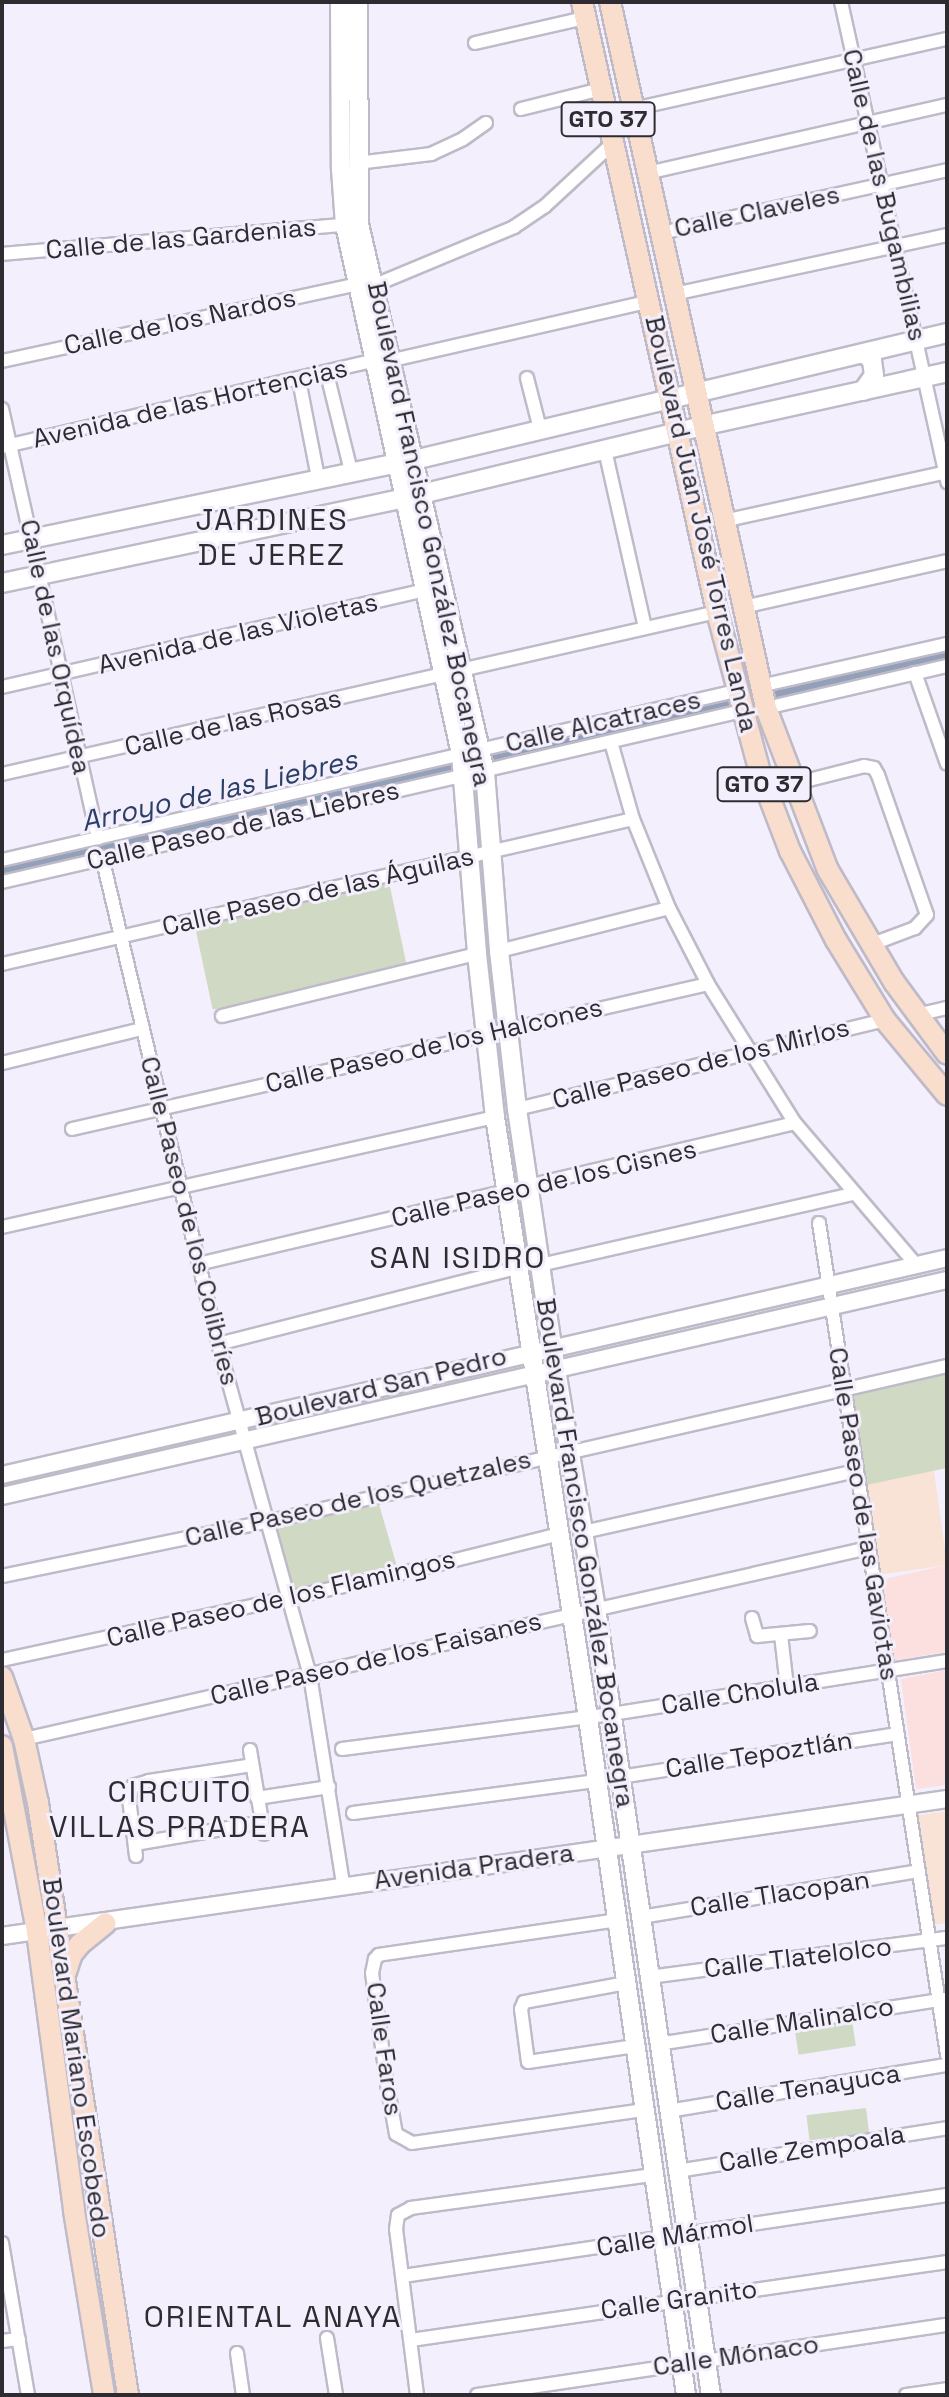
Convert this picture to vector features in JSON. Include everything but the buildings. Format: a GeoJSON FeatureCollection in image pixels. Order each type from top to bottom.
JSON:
{"type":"FeatureCollection","features":[{"type":"Feature","properties":{"kind":"main road","name":"Boulevard Francisco González Bocanegra"},"geometry":{"type":"LineString","coordinates":[[340,2],[339,83],[352,224],[414,496],[464,669],[485,772],[499,951],[517,1109],[555,1369],[612,1714],[711,2395]]}},
{"type":"Feature","properties":{"kind":"main road","name":"Boulevard Francisco González Bocanegra"},"geometry":{"type":"LineString","coordinates":[[352,224],[357,163],[358,2]]}},
{"type":"Feature","properties":{"kind":"main road","name":"Boulevard Juan José Torres Landa"},"geometry":{"type":"LineString","coordinates":[[610,2],[766,708],[828,870],[870,945],[916,1015],[947,1054]]}},
{"type":"Feature","properties":{"kind":"main road","name":"Boulevard Juan José Torres Landa"},"geometry":{"type":"LineString","coordinates":[[584,10],[717,612],[760,773],[800,873],[885,1020],[947,1095]]}},
{"type":"Feature","properties":{"kind":"main road"},"geometry":{"type":"LineString","coordinates":[[339,83],[351,88],[357,103]]}},
{"type":"Feature","properties":{"kind":"main road"},"geometry":{"type":"LineString","coordinates":[[2,545],[406,461],[947,333]]}},
{"type":"Feature","properties":{"kind":"main road"},"geometry":{"type":"LineString","coordinates":[[863,353],[872,360],[874,375],[863,391]]}},
{"type":"Feature","properties":{"kind":"main road"},"geometry":{"type":"LineString","coordinates":[[2,583],[414,496],[702,426],[947,372]]}},
{"type":"Feature","properties":{"kind":"main road"},"geometry":{"type":"LineString","coordinates":[[465,447],[458,465],[475,481]]}},
{"type":"Feature","properties":{"kind":"main road","name":"Boulevard Francisco González Bocanegra"},"geometry":{"type":"LineString","coordinates":[[414,496],[427,590],[461,754],[467,858],[495,1117],[588,1718],[686,2395]]}},
{"type":"Feature","properties":{"kind":"main road","name":"Boulevard Mariano Escobedo"},"geometry":{"type":"LineString","coordinates":[[2,1677],[24,1739],[38,1803],[128,2395]]}},
{"type":"Feature","properties":{"kind":"main road","name":"Boulevard Mariano Escobedo"},"geometry":{"type":"LineString","coordinates":[[2,1746],[37,1932],[74,2211],[104,2395]]}},
{"type":"Feature","properties":{"kind":"main road"},"geometry":{"type":"LineString","coordinates":[[64,1984],[72,1954],[90,1933],[106,1923]]}},
{"type":"Feature","properties":{"kind":"street","name":"Calle de las Bugambilias"},"geometry":{"type":"LineString","coordinates":[[841,2],[946,476]]}},
{"type":"Feature","properties":{"kind":"street"},"geometry":{"type":"LineString","coordinates":[[475,43],[584,10]]}},
{"type":"Feature","properties":{"kind":"street"},"geometry":{"type":"LineString","coordinates":[[633,109],[947,39]]}},
{"type":"Feature","properties":{"kind":"street"},"geometry":{"type":"LineString","coordinates":[[521,109],[601,89]]}},
{"type":"Feature","properties":{"kind":"street"},"geometry":{"type":"LineString","coordinates":[[647,173],[947,105]]}},
{"type":"Feature","properties":{"kind":"street"},"geometry":{"type":"LineString","coordinates":[[357,163],[431,154],[463,139],[486,123]]}},
{"type":"Feature","properties":{"kind":"street","name":"Calle de los Nardos"},"geometry":{"type":"LineString","coordinates":[[2,361],[366,284],[473,247],[514,227],[554,198],[613,143]]}},
{"type":"Feature","properties":{"kind":"street","name":"Calle Claveles"},"geometry":{"type":"LineString","coordinates":[[661,233],[947,170]]}},
{"type":"Feature","properties":{"kind":"street","name":"Calle de las Gardenias"},"geometry":{"type":"LineString","coordinates":[[2,254],[352,224]]}},
{"type":"Feature","properties":{"kind":"street"},"geometry":{"type":"LineString","coordinates":[[674,294],[947,235]]}},
{"type":"Feature","properties":{"kind":"street","name":"Avenida de las Hortencias"},"geometry":{"type":"LineString","coordinates":[[6,446],[650,301]]}},
{"type":"Feature","properties":{"kind":"street"},"geometry":{"type":"LineString","coordinates":[[327,374],[351,471]]}},
{"type":"Feature","properties":{"kind":"street"},"geometry":{"type":"LineString","coordinates":[[527,378],[540,429]]}},
{"type":"Feature","properties":{"kind":"street"},"geometry":{"type":"LineString","coordinates":[[299,380],[318,478]]}},
{"type":"Feature","properties":{"kind":"street","name":"Calle de las Orquídea"},"geometry":{"type":"LineString","coordinates":[[2,409],[6,446],[32,538],[98,838]]}},
{"type":"Feature","properties":{"kind":"street"},"geometry":{"type":"LineString","coordinates":[[605,450],[645,627]]}},
{"type":"Feature","properties":{"kind":"street"},"geometry":{"type":"LineString","coordinates":[[723,521],[946,476]]}},
{"type":"Feature","properties":{"kind":"street"},"geometry":{"type":"LineString","coordinates":[[743,607],[947,561]]}},
{"type":"Feature","properties":{"kind":"street","name":"Avenida de las Violetas"},"geometry":{"type":"LineString","coordinates":[[2,687],[427,590]]}},
{"type":"Feature","properties":{"kind":"street","name":"Calle de las Rosas"},"geometry":{"type":"LineString","coordinates":[[2,774],[717,612]]}},
{"type":"Feature","properties":{"kind":"street"},"geometry":{"type":"LineString","coordinates":[[760,686],[947,644]]}},
{"type":"Feature","properties":{"kind":"street"},"geometry":{"type":"LineString","coordinates":[[766,708],[947,666]]}},
{"type":"Feature","properties":{"kind":"street"},"geometry":{"type":"LineString","coordinates":[[915,673],[947,764]]}},
{"type":"Feature","properties":{"kind":"street","name":"Calle Alcatraces"},"geometry":{"type":"LineString","coordinates":[[2,860],[736,691]]}},
{"type":"Feature","properties":{"kind":"street","name":"Calle Paseo de las Liebres"},"geometry":{"type":"LineString","coordinates":[[2,882],[742,711]]}},
{"type":"Feature","properties":{"kind":"street"},"geometry":{"type":"LineString","coordinates":[[611,742],[633,819],[669,908],[708,984],[795,1123],[917,1266]]}},
{"type":"Feature","properties":{"kind":"street"},"geometry":{"type":"LineString","coordinates":[[793,784],[864,766],[874,768],[878,775],[927,915],[915,928],[870,945]]}},
{"type":"Feature","properties":{"kind":"street","name":"Calle Paseo de las Águilas"},"geometry":{"type":"LineString","coordinates":[[2,964],[633,819]]}},
{"type":"Feature","properties":{"kind":"street","name":"Calle Paseo de los Colibríes"},"geometry":{"type":"LineString","coordinates":[[102,857],[218,1344],[310,1675]]}},
{"type":"Feature","properties":{"kind":"street"},"geometry":{"type":"LineString","coordinates":[[499,951],[669,908]]}},
{"type":"Feature","properties":{"kind":"street"},"geometry":{"type":"LineString","coordinates":[[222,1016],[477,954]]}},
{"type":"Feature","properties":{"kind":"street","name":"Calle Paseo de los Halcones"},"geometry":{"type":"LineString","coordinates":[[72,1129],[708,984]]}},
{"type":"Feature","properties":{"kind":"street"},"geometry":{"type":"LineString","coordinates":[[916,1015],[947,1008]]}},
{"type":"Feature","properties":{"kind":"street","name":"Calle Paseo de los Mirlos"},"geometry":{"type":"LineString","coordinates":[[517,1109],[885,1020]]}},
{"type":"Feature","properties":{"kind":"street"},"geometry":{"type":"LineString","coordinates":[[2,1063],[142,1029]]}},
{"type":"Feature","properties":{"kind":"street"},"geometry":{"type":"LineString","coordinates":[[2,1227],[495,1117]]}},
{"type":"Feature","properties":{"kind":"street","name":"Calle Paseo de los Cisnes"},"geometry":{"type":"LineString","coordinates":[[198,1264],[506,1194],[795,1123]]}},
{"type":"Feature","properties":{"kind":"street"},"geometry":{"type":"LineString","coordinates":[[540,1265],[853,1194]]}},
{"type":"Feature","properties":{"kind":"street","name":"Calle Paseo de las Gaviotas"},"geometry":{"type":"LineString","coordinates":[[819,1223],[928,1942],[943,2000],[947,2055]]}},
{"type":"Feature","properties":{"kind":"street","name":"Boulevard San Pedro"},"geometry":{"type":"LineString","coordinates":[[2,1475],[530,1351],[947,1258]]}},
{"type":"Feature","properties":{"kind":"street"},"geometry":{"type":"LineString","coordinates":[[218,1344],[517,1268]]}},
{"type":"Feature","properties":{"kind":"street","name":"Boulevard San Pedro"},"geometry":{"type":"LineString","coordinates":[[2,1496],[947,1280]]}},
{"type":"Feature","properties":{"kind":"street","name":"Calle Paseo de los Quetzales"},"geometry":{"type":"LineString","coordinates":[[2,1576],[266,1522],[947,1366]]}},
{"type":"Feature","properties":{"kind":"street"},"geometry":{"type":"LineString","coordinates":[[583,1532],[856,1471]]}},
{"type":"Feature","properties":{"kind":"street","name":"Calle Paseo de los Flamingos"},"geometry":{"type":"LineString","coordinates":[[2,1660],[288,1598],[559,1534]]}},
{"type":"Feature","properties":{"kind":"street","name":"Calle Paseo de los Faisanes"},"geometry":{"type":"LineString","coordinates":[[24,1739],[868,1548]]}},
{"type":"Feature","properties":{"kind":"street"},"geometry":{"type":"LineString","coordinates":[[752,1618],[757,1636],[810,1631]]}},
{"type":"Feature","properties":{"kind":"street"},"geometry":{"type":"LineString","coordinates":[[781,1635],[787,1687]]}},
{"type":"Feature","properties":{"kind":"street","name":"Calle Cholula"},"geometry":{"type":"LineString","coordinates":[[342,1749],[588,1718],[947,1661]]}},
{"type":"Feature","properties":{"kind":"street"},"geometry":{"type":"LineString","coordinates":[[310,1675],[343,1884]]}},
{"type":"Feature","properties":{"kind":"street","name":"Calle Tepoztlán"},"geometry":{"type":"LineString","coordinates":[[620,1777],[898,1734]]}},
{"type":"Feature","properties":{"kind":"street"},"geometry":{"type":"LineString","coordinates":[[250,1750],[263,1828],[136,1850],[129,1798],[133,1786],[252,1765]]}},
{"type":"Feature","properties":{"kind":"street"},"geometry":{"type":"LineString","coordinates":[[353,1813],[597,1781]]}},
{"type":"Feature","properties":{"kind":"street"},"geometry":{"type":"LineString","coordinates":[[257,1798],[329,1787]]}},
{"type":"Feature","properties":{"kind":"street","name":"Avenida Pradera"},"geometry":{"type":"LineString","coordinates":[[2,1936],[106,1923],[343,1884],[947,1799]]}},
{"type":"Feature","properties":{"kind":"street","name":"Calle Tlacopan"},"geometry":{"type":"LineString","coordinates":[[641,1917],[918,1871]]}},
{"type":"Feature","properties":{"kind":"street","name":"Calle Faros"},"geometry":{"type":"LineString","coordinates":[[618,1920],[399,1951],[375,1959],[372,1973],[400,2139],[424,2142],[644,2110]]}},
{"type":"Feature","properties":{"kind":"street","name":"Calle Tlatelolco"},"geometry":{"type":"LineString","coordinates":[[649,1977],[947,1938]]}},
{"type":"Feature","properties":{"kind":"street"},"geometry":{"type":"LineString","coordinates":[[626,1983],[524,2002],[521,2009],[528,2062],[635,2046]]}},
{"type":"Feature","properties":{"kind":"street","name":"Calle Malinalco"},"geometry":{"type":"LineString","coordinates":[[658,2044],[943,2000]]}},
{"type":"Feature","properties":{"kind":"street","name":"Calle Tenayuca"},"geometry":{"type":"LineString","coordinates":[[668,2111],[947,2065]]}},
{"type":"Feature","properties":{"kind":"street","name":"Calle Zempoala"},"geometry":{"type":"LineString","coordinates":[[677,2171],[947,2128]]}},
{"type":"Feature","properties":{"kind":"street"},"geometry":{"type":"LineString","coordinates":[[417,2395],[395,2222],[398,2215],[411,2208],[653,2175]]}},
{"type":"Feature","properties":{"kind":"street","name":"Calle Mármol"},"geometry":{"type":"LineString","coordinates":[[403,2276],[947,2195]]}},
{"type":"Feature","properties":{"kind":"street"},"geometry":{"type":"LineString","coordinates":[[2,2243],[28,2395]]}},
{"type":"Feature","properties":{"kind":"street","name":"Calle Granito"},"geometry":{"type":"LineString","coordinates":[[411,2340],[947,2262]]}},
{"type":"Feature","properties":{"kind":"street","name":"Calle Mónaco"},"geometry":{"type":"LineString","coordinates":[[477,2395],[947,2325]]}},
{"type":"Feature","properties":{"kind":"street"},"geometry":{"type":"LineString","coordinates":[[327,2338],[336,2395]]}},
{"type":"Feature","properties":{"kind":"street"},"geometry":{"type":"LineString","coordinates":[[2,2341],[19,2339]]}},
{"type":"Feature","properties":{"kind":"street"},"geometry":{"type":"LineString","coordinates":[[237,2353],[243,2395]]}},
{"type":"Feature","properties":{"kind":"street"},"geometry":{"type":"LineString","coordinates":[[906,2395],[947,2389]]}},
{"type":"Feature","properties":{"kind":"shaded area"},"geometry":{"type":"Polygon","coordinates":[[[934,1471],[947,1565],[879,1575],[866,1481],[934,1471]]]}},
{"type":"Feature","properties":{"kind":"shaded area"},"geometry":{"type":"Polygon","coordinates":[[[947,1565],[947,1652],[895,1660],[880,1580],[947,1565]]]}},
{"type":"Feature","properties":{"kind":"shaded area"},"geometry":{"type":"Polygon","coordinates":[[[947,1670],[947,1785],[916,1789],[901,1679],[947,1670]]]}},
{"type":"Feature","properties":{"kind":"shaded area"},"geometry":{"type":"Polygon","coordinates":[[[947,1811],[947,1923],[931,1925],[914,1816],[947,1811]]]}},
{"type":"Feature","properties":{"kind":"green space"},"geometry":{"type":"Polygon","coordinates":[[[389,882],[407,968],[213,1009],[194,923],[389,882]]]}},
{"type":"Feature","properties":{"kind":"green space"},"geometry":{"type":"Polygon","coordinates":[[[947,1372],[947,1468],[866,1485],[851,1394],[947,1372]]]}},
{"type":"Feature","properties":{"kind":"green space"},"geometry":{"type":"Polygon","coordinates":[[[377,1497],[398,1571],[294,1601],[273,1527],[377,1497]]]}},
{"type":"Feature","properties":{"kind":"green space"},"geometry":{"type":"Polygon","coordinates":[[[852,2021],[856,2046],[799,2055],[795,2030],[852,2021]]]}},
{"type":"Feature","properties":{"kind":"green space"},"geometry":{"type":"Polygon","coordinates":[[[866,2108],[869,2133],[809,2140],[806,2115],[866,2108]]]}},
{"type":"Feature","properties":{"kind":"waterway","name":"Arroyo de las Liebres"},"geometry":{"type":"LineString","coordinates":[[774,695],[947,656]]}},
{"type":"Feature","properties":{"kind":"waterway","name":"Arroyo de las Liebres"},"geometry":{"type":"LineString","coordinates":[[495,757],[729,705]]}},
{"type":"Feature","properties":{"kind":"waterway","name":"Arroyo de las Liebres"},"geometry":{"type":"LineString","coordinates":[[2,867],[449,767]]}},
{"type":"Feature","properties":{"kind":"district","name":"JARDINES DE JEREZ"},"geometry":{"type":"Point","coordinates":[272,537]}},
{"type":"Feature","properties":{"kind":"district","name":"SAN ISIDRO"},"geometry":{"type":"Point","coordinates":[458,1258]}},
{"type":"Feature","properties":{"kind":"district","name":"CIRCUITO VILLAS PRADERA"},"geometry":{"type":"Point","coordinates":[180,1809]}},
{"type":"Feature","properties":{"kind":"district","name":"ORIENTAL ANAYA"},"geometry":{"type":"Point","coordinates":[273,2317]}}]}
